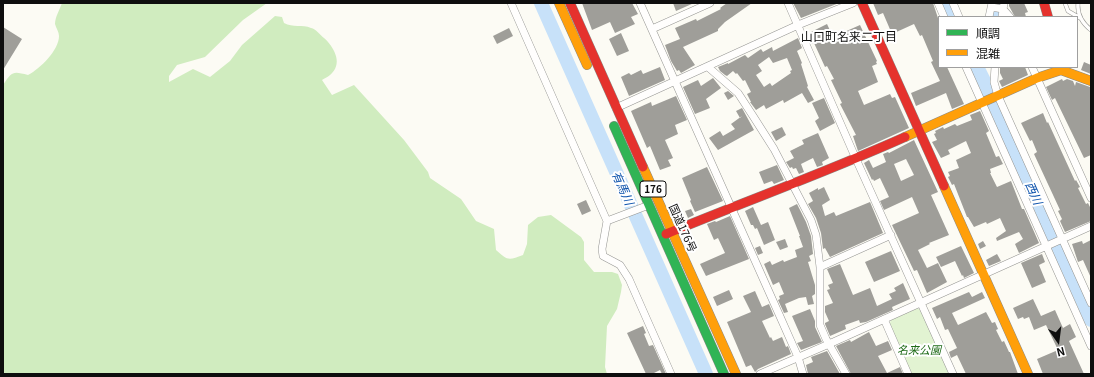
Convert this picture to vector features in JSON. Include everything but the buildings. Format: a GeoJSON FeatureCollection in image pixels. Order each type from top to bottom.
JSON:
{"type":"FeatureCollection","features":[{"type":"Feature","properties":{"kind":"main road"},"geometry":{"type":"LineString","coordinates":[[559,3],[591,74]]}},
{"type":"Feature","properties":{"kind":"main road","name":"国道176号"},"geometry":{"type":"LineString","coordinates":[[570,3],[736,374]]}},
{"type":"Feature","properties":{"kind":"main road"},"geometry":{"type":"LineString","coordinates":[[862,3],[1028,374]]}},
{"type":"Feature","properties":{"kind":"main road"},"geometry":{"type":"LineString","coordinates":[[1044,3],[1048,16]]}},
{"type":"Feature","properties":{"kind":"main road"},"geometry":{"type":"LineString","coordinates":[[662,236],[731,207],[856,159],[1061,68],[1091,81]]}},
{"type":"Feature","properties":{"kind":"main road","name":"国道176号"},"geometry":{"type":"LineString","coordinates":[[610,118],[645,206],[662,236],[724,374]]}},
{"type":"Feature","properties":{"kind":"street"},"geometry":{"type":"LineString","coordinates":[[511,3],[608,221],[602,249],[603,256],[620,265],[629,279],[671,374]]}},
{"type":"Feature","properties":{"kind":"street"},"geometry":{"type":"LineString","coordinates":[[640,3],[798,357],[803,374]]}},
{"type":"Feature","properties":{"kind":"street"},"geometry":{"type":"LineString","coordinates":[[652,29],[710,3]]}},
{"type":"Feature","properties":{"kind":"street"},"geometry":{"type":"LineString","coordinates":[[788,3],[856,159],[922,302],[953,374]]}},
{"type":"Feature","properties":{"kind":"street"},"geometry":{"type":"LineString","coordinates":[[616,108],[798,25],[854,3]]}},
{"type":"Feature","properties":{"kind":"street"},"geometry":{"type":"LineString","coordinates":[[938,3],[944,16]]}},
{"type":"Feature","properties":{"kind":"street"},"geometry":{"type":"LineString","coordinates":[[953,3],[959,16]]}},
{"type":"Feature","properties":{"kind":"street"},"geometry":{"type":"LineString","coordinates":[[989,16],[992,6],[1003,10]]}},
{"type":"Feature","properties":{"kind":"street"},"geometry":{"type":"LineString","coordinates":[[708,67],[738,93],[774,149],[814,228],[820,267],[820,324],[829,344],[846,374]]}},
{"type":"Feature","properties":{"kind":"street"},"geometry":{"type":"LineString","coordinates":[[966,68],[1091,346]]}},
{"type":"Feature","properties":{"kind":"street"},"geometry":{"type":"LineString","coordinates":[[995,68],[994,82],[997,96],[1091,303]]}},
{"type":"Feature","properties":{"kind":"street"},"geometry":{"type":"LineString","coordinates":[[1032,68],[1091,198]]}},
{"type":"Feature","properties":{"kind":"street"},"geometry":{"type":"LineString","coordinates":[[608,221],[645,206]]}},
{"type":"Feature","properties":{"kind":"street"},"geometry":{"type":"LineString","coordinates":[[760,374],[1091,226]]}},
{"type":"Feature","properties":{"kind":"street"},"geometry":{"type":"LineString","coordinates":[[820,267],[891,236]]}},
{"type":"Feature","properties":{"kind":"street"},"geometry":{"type":"LineString","coordinates":[[884,319],[908,374]]}},
{"type":"Feature","properties":{"kind":"lane"},"geometry":{"type":"LineString","coordinates":[[1078,3],[1080,18],[1091,30]]}},
{"type":"Feature","properties":{"kind":"lane"},"geometry":{"type":"LineString","coordinates":[[1064,4],[1068,11],[1077,16]]}},
{"type":"Feature","properties":{"kind":"green space"},"geometry":{"type":"Polygon","coordinates":[[[62,3],[267,3],[243,20],[205,57],[177,65],[169,76],[169,82],[193,69],[210,77],[230,61],[242,45],[275,16],[282,17],[284,23],[294,26],[304,26],[315,30],[331,45],[336,54],[337,64],[335,69],[330,75],[322,80],[332,95],[354,85],[404,140],[428,172],[430,178],[461,199],[476,221],[494,229],[496,250],[505,258],[511,259],[523,255],[527,244],[528,225],[538,217],[551,215],[581,237],[584,242],[584,260],[594,272],[612,272],[618,274],[622,285],[621,292],[617,309],[607,326],[605,367],[607,374],[3,374],[3,85],[13,73],[28,75],[33,72],[43,64],[52,53],[58,41],[59,34],[55,21],[62,3]]]}},
{"type":"Feature","properties":{"kind":"green space","name":"名来公園"},"geometry":{"type":"Polygon","coordinates":[[[917,308],[921,310],[949,374],[910,374],[889,327],[891,319],[917,308]]]}},
{"type":"Feature","properties":{"kind":"waterway","name":"有馬川"},"geometry":{"type":"LineString","coordinates":[[541,3],[706,374]]}},
{"type":"Feature","properties":{"kind":"waterway","name":"西川"},"geometry":{"type":"LineString","coordinates":[[948,3],[954,16]]}},
{"type":"Feature","properties":{"kind":"waterway"},"geometry":{"type":"LineString","coordinates":[[996,16],[998,3]]}},
{"type":"Feature","properties":{"kind":"waterway","name":"西川"},"geometry":{"type":"LineString","coordinates":[[978,68],[1091,320]]}},
{"type":"Feature","properties":{"kind":"traffic: fast"},"geometry":{"type":"LineString","coordinates":[[614,126],[724,374]]}},
{"type":"Feature","properties":{"kind":"traffic: slow"},"geometry":{"type":"LineString","coordinates":[[559,3],[587,65]]}},
{"type":"Feature","properties":{"kind":"traffic: slow"},"geometry":{"type":"LineString","coordinates":[[905,137],[1037,78],[1061,70],[1091,81]]}},
{"type":"Feature","properties":{"kind":"traffic: slow"},"geometry":{"type":"LineString","coordinates":[[643,167],[736,374]]}},
{"type":"Feature","properties":{"kind":"traffic: slow"},"geometry":{"type":"LineString","coordinates":[[944,186],[1028,374]]}},
{"type":"Feature","properties":{"kind":"traffic: jam"},"geometry":{"type":"LineString","coordinates":[[570,3],[643,167]]}},
{"type":"Feature","properties":{"kind":"traffic: jam"},"geometry":{"type":"LineString","coordinates":[[862,3],[944,186]]}},
{"type":"Feature","properties":{"kind":"traffic: jam"},"geometry":{"type":"LineString","coordinates":[[1044,3],[1048,16]]}},
{"type":"Feature","properties":{"kind":"traffic: jam"},"geometry":{"type":"LineString","coordinates":[[666,234],[905,137]]}},
{"type":"Feature","properties":{"kind":"district","name":"山口町名来二丁目"},"geometry":{"type":"Point","coordinates":[849,36]}}]}
